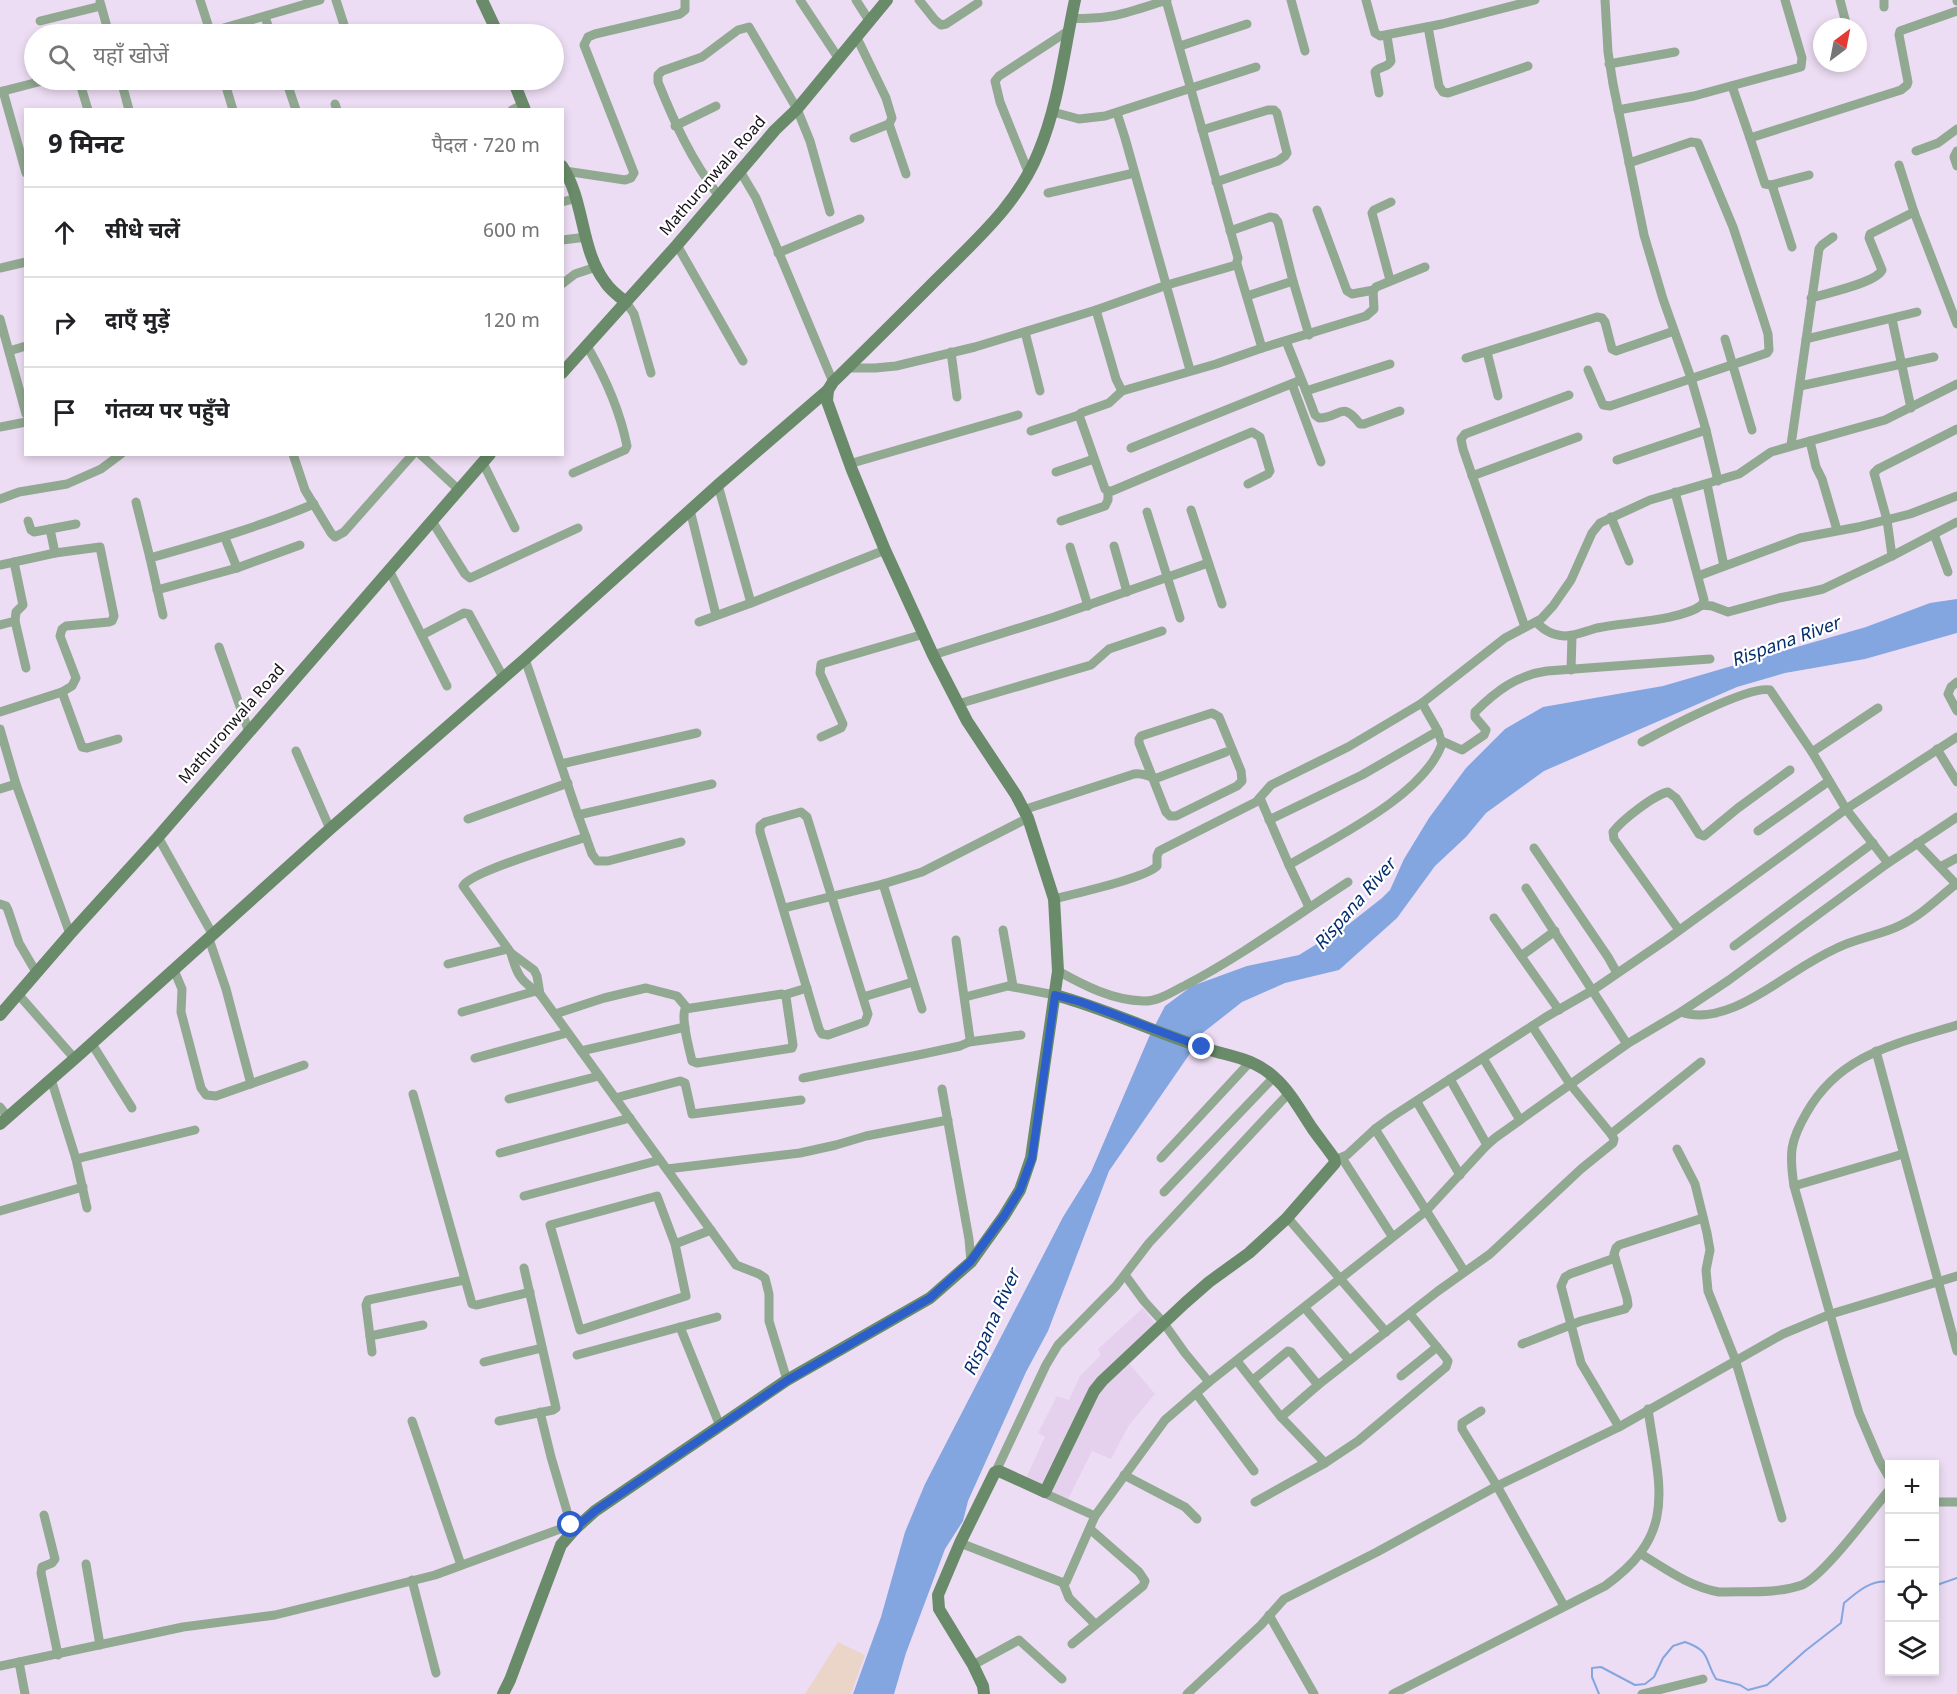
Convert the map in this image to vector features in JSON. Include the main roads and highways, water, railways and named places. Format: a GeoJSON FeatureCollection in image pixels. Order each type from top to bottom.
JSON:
{"type":"FeatureCollection","features":[{"type":"Feature","properties":{"kind":"main road"},"geometry":{"type":"LineString","coordinates":[[482,0],[493,24]]}},
{"type":"Feature","properties":{"kind":"main road","name":"Mathuronwala Road"},"geometry":{"type":"LineString","coordinates":[[564,371],[677,245],[718,195],[797,109],[887,0]]}},
{"type":"Feature","properties":{"kind":"main road"},"geometry":{"type":"LineString","coordinates":[[3,1116],[92,1044],[330,829],[525,660],[718,484],[830,386],[989,227],[1029,174],[1039,152],[1053,112],[1075,0]]}},
{"type":"Feature","properties":{"kind":"main road"},"geometry":{"type":"LineString","coordinates":[[516,90],[520,108]]}},
{"type":"Feature","properties":{"kind":"main road"},"geometry":{"type":"LineString","coordinates":[[564,169],[577,198],[596,267],[606,284],[626,302]]}},
{"type":"Feature","properties":{"kind":"main road"},"geometry":{"type":"LineString","coordinates":[[503,1694],[561,1545],[573,1527],[788,1380],[930,1298],[970,1262],[1004,1216],[1020,1190],[1032,1158],[1058,971],[1054,899],[1025,814],[958,704],[885,550],[849,464],[827,401],[830,386]]}},
{"type":"Feature","properties":{"kind":"main road","name":"Mathuronwala Road"},"geometry":{"type":"LineString","coordinates":[[0,1015],[158,837],[486,459]]}},
{"type":"Feature","properties":{"kind":"main road"},"geometry":{"type":"LineString","coordinates":[[984,1694],[983,1686],[973,1665],[937,1602],[939,1590],[960,1543],[996,1471],[1044,1493],[1094,1391],[1163,1322],[1209,1282],[1249,1252],[1287,1217],[1338,1159],[1289,1093],[1274,1077],[1251,1061],[1202,1047],[1081,1002],[1055,995]]}},
{"type":"Feature","properties":{"kind":"water"},"geometry":{"type":"Polygon","coordinates":[[[1957,599],[1957,633],[1865,659],[1785,673],[1737,687],[1544,771],[1486,813],[1466,837],[1435,866],[1397,918],[1339,970],[1285,983],[1242,1002],[1200,1035],[1191,1052],[1109,1171],[1048,1331],[1026,1372],[968,1501],[963,1521],[945,1549],[906,1653],[894,1694],[853,1694],[881,1617],[905,1532],[925,1484],[1063,1217],[1091,1172],[1149,1037],[1165,1006],[1192,986],[1247,966],[1299,955],[1349,924],[1382,898],[1390,890],[1404,859],[1429,818],[1466,768],[1505,729],[1543,707],[1663,686],[1866,627],[1930,603],[1957,599]]]}},
{"type":"Feature","properties":{"kind":"waterway"},"geometry":{"type":"LineString","coordinates":[[1939,1584],[1957,1578]]}},
{"type":"Feature","properties":{"kind":"waterway"},"geometry":{"type":"LineString","coordinates":[[1599,1694],[1592,1677],[1592,1668],[1601,1667],[1635,1685],[1645,1684],[1654,1677],[1663,1658],[1673,1646],[1685,1642],[1703,1652],[1716,1679],[1740,1685],[1748,1690],[1767,1685],[1841,1623],[1844,1603],[1871,1584],[1885,1582]]}},
{"type":"Feature","properties":{"kind":"water label","name":"Rispana River"},"geometry":{"type":"Point","coordinates":[1786,643]}},
{"type":"Feature","properties":{"kind":"water label","name":"Rispana River"},"geometry":{"type":"Point","coordinates":[1356,905]}},
{"type":"Feature","properties":{"kind":"water label","name":"Rispana River"},"geometry":{"type":"Point","coordinates":[993,1323]}}]}
